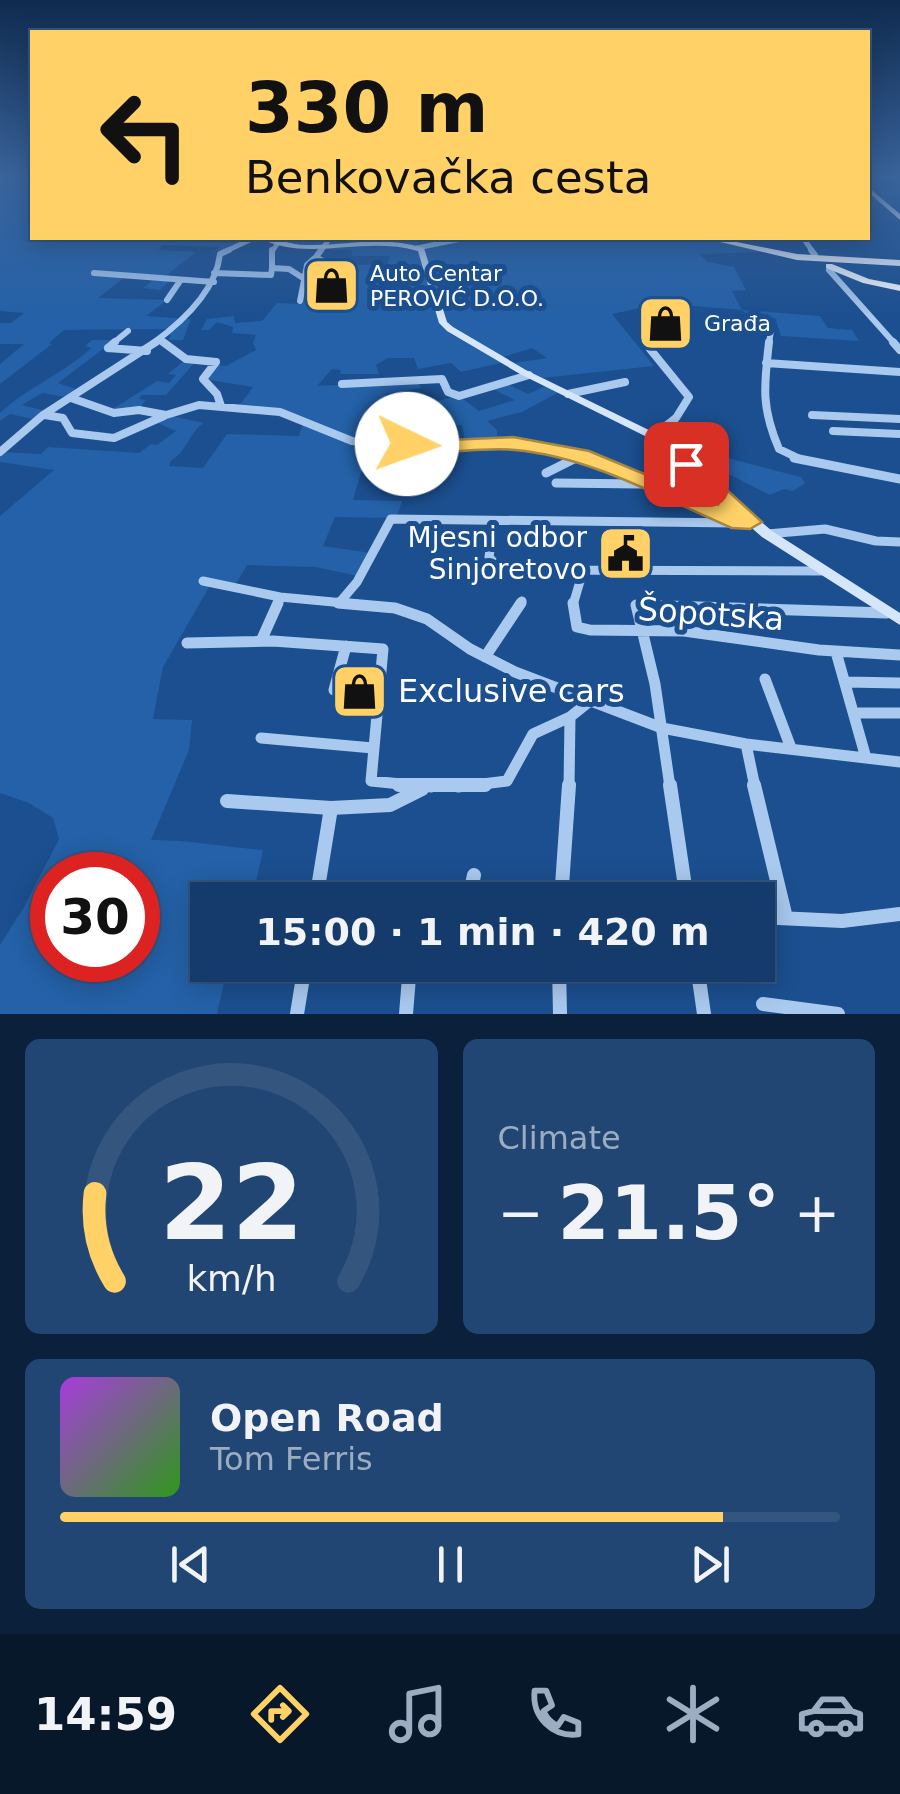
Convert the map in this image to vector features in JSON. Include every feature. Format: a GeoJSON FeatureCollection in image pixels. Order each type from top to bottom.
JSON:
{"type":"FeatureCollection","features":[{"type":"Feature","properties":{"kind":"highway"},"geometry":{"type":"LineString","coordinates":[[716,240],[791,256],[900,287]]}},
{"type":"Feature","properties":{"kind":"highway"},"geometry":{"type":"LineString","coordinates":[[725,240],[801,256],[900,263]]}},
{"type":"Feature","properties":{"kind":"highway"},"geometry":{"type":"LineString","coordinates":[[791,256],[900,263]]}},
{"type":"Feature","properties":{"kind":"highway"},"geometry":{"type":"LineString","coordinates":[[900,263],[879,266],[872,273],[900,287]]}},
{"type":"Feature","properties":{"kind":"main road"},"geometry":{"type":"LineString","coordinates":[[267,240],[304,250],[376,241],[417,248],[424,256],[444,324],[529,376],[653,436],[746,522],[900,620]]}},
{"type":"Feature","properties":{"kind":"street"},"geometry":{"type":"LineString","coordinates":[[0,452],[44,415],[162,341],[214,278],[220,254],[250,240]]}},
{"type":"Feature","properties":{"kind":"street"},"geometry":{"type":"LineString","coordinates":[[300,301],[310,260],[328,240]]}},
{"type":"Feature","properties":{"kind":"street"},"geometry":{"type":"LineString","coordinates":[[417,248],[456,240]]}},
{"type":"Feature","properties":{"kind":"street"},"geometry":{"type":"LineString","coordinates":[[804,240],[815,255]]}},
{"type":"Feature","properties":{"kind":"street"},"geometry":{"type":"LineString","coordinates":[[94,273],[180,281],[271,275],[272,248],[276,244]]}},
{"type":"Feature","properties":{"kind":"street"},"geometry":{"type":"LineString","coordinates":[[316,257],[346,274]]}},
{"type":"Feature","properties":{"kind":"street"},"geometry":{"type":"LineString","coordinates":[[272,268],[289,269],[303,278]]}},
{"type":"Feature","properties":{"kind":"street"},"geometry":{"type":"LineString","coordinates":[[829,270],[900,350]]}},
{"type":"Feature","properties":{"kind":"street"},"geometry":{"type":"LineString","coordinates":[[167,300],[180,281]]}},
{"type":"Feature","properties":{"kind":"street"},"geometry":{"type":"LineString","coordinates":[[771,330],[765,417],[780,449],[797,460],[900,479]]}},
{"type":"Feature","properties":{"kind":"street"},"geometry":{"type":"LineString","coordinates":[[128,331],[108,348],[169,350]]}},
{"type":"Feature","properties":{"kind":"street"},"geometry":{"type":"LineString","coordinates":[[162,341],[186,359],[216,362],[203,379],[217,394],[221,406]]}},
{"type":"Feature","properties":{"kind":"street"},"geometry":{"type":"LineString","coordinates":[[650,349],[689,396],[676,418],[653,436]]}},
{"type":"Feature","properties":{"kind":"street"},"geometry":{"type":"LineString","coordinates":[[766,362],[900,372]]}},
{"type":"Feature","properties":{"kind":"street"},"geometry":{"type":"LineString","coordinates":[[342,384],[442,379],[448,392],[458,396],[529,376]]}},
{"type":"Feature","properties":{"kind":"street"},"geometry":{"type":"LineString","coordinates":[[568,394],[625,382]]}},
{"type":"Feature","properties":{"kind":"street"},"geometry":{"type":"LineString","coordinates":[[71,398],[114,413],[138,410],[166,415]]}},
{"type":"Feature","properties":{"kind":"street"},"geometry":{"type":"LineString","coordinates":[[44,415],[63,418],[72,433],[105,439],[190,406],[221,406],[292,415],[352,440],[426,448],[513,444],[581,455],[746,522]]}},
{"type":"Feature","properties":{"kind":"street"},"geometry":{"type":"LineString","coordinates":[[812,415],[900,420]]}},
{"type":"Feature","properties":{"kind":"street"},"geometry":{"type":"LineString","coordinates":[[833,430],[900,434]]}},
{"type":"Feature","properties":{"kind":"street"},"geometry":{"type":"LineString","coordinates":[[546,474],[581,455]]}},
{"type":"Feature","properties":{"kind":"street"},"geometry":{"type":"LineString","coordinates":[[556,483],[642,483]]}},
{"type":"Feature","properties":{"kind":"street"},"geometry":{"type":"LineString","coordinates":[[340,602],[358,582],[392,519],[746,522]]}},
{"type":"Feature","properties":{"kind":"street"},"geometry":{"type":"LineString","coordinates":[[494,522],[489,557],[497,566],[821,571]]}},
{"type":"Feature","properties":{"kind":"street"},"geometry":{"type":"LineString","coordinates":[[767,534],[826,529],[876,541],[900,542]]}},
{"type":"Feature","properties":{"kind":"street","name":"Šopotska"},"geometry":{"type":"LineString","coordinates":[[582,570],[572,599],[577,627],[697,632],[836,652],[900,655]]}},
{"type":"Feature","properties":{"kind":"street"},"geometry":{"type":"LineString","coordinates":[[203,581],[280,597],[394,608],[426,618],[485,657],[662,728],[746,744],[900,762]]}},
{"type":"Feature","properties":{"kind":"street"},"geometry":{"type":"LineString","coordinates":[[261,641],[280,597]]}},
{"type":"Feature","properties":{"kind":"street"},"geometry":{"type":"LineString","coordinates":[[485,657],[522,600]]}},
{"type":"Feature","properties":{"kind":"street"},"geometry":{"type":"LineString","coordinates":[[684,882],[662,728],[636,605],[887,613]]}},
{"type":"Feature","properties":{"kind":"street"},"geometry":{"type":"LineString","coordinates":[[187,643],[261,641],[383,649],[372,781],[449,790],[507,782],[528,739],[570,717],[590,700]]}},
{"type":"Feature","properties":{"kind":"street"},"geometry":{"type":"LineString","coordinates":[[334,690],[346,646]]}},
{"type":"Feature","properties":{"kind":"street"},"geometry":{"type":"LineString","coordinates":[[836,652],[866,758]]}},
{"type":"Feature","properties":{"kind":"street"},"geometry":{"type":"LineString","coordinates":[[766,679],[791,748]]}},
{"type":"Feature","properties":{"kind":"street"},"geometry":{"type":"LineString","coordinates":[[846,682],[900,683]]}},
{"type":"Feature","properties":{"kind":"street"},"geometry":{"type":"LineString","coordinates":[[856,713],[900,713]]}},
{"type":"Feature","properties":{"kind":"street"},"geometry":{"type":"LineString","coordinates":[[563,882],[569,822],[570,717]]}},
{"type":"Feature","properties":{"kind":"street"},"geometry":{"type":"LineString","coordinates":[[261,738],[373,748]]}},
{"type":"Feature","properties":{"kind":"street"},"geometry":{"type":"LineString","coordinates":[[746,744],[768,855],[786,918]]}},
{"type":"Feature","properties":{"kind":"street"},"geometry":{"type":"LineString","coordinates":[[228,801],[388,809],[406,802],[422,788]]}},
{"type":"Feature","properties":{"kind":"street"},"geometry":{"type":"LineString","coordinates":[[319,882],[331,808]]}},
{"type":"Feature","properties":{"kind":"street"},"geometry":{"type":"LineString","coordinates":[[473,882],[474,875]]}},
{"type":"Feature","properties":{"kind":"street"},"geometry":{"type":"LineString","coordinates":[[775,918],[842,921],[900,914]]}},
{"type":"Feature","properties":{"kind":"street"},"geometry":{"type":"LineString","coordinates":[[297,1014],[302,982]]}},
{"type":"Feature","properties":{"kind":"street"},"geometry":{"type":"LineString","coordinates":[[406,1014],[409,982]]}},
{"type":"Feature","properties":{"kind":"street"},"geometry":{"type":"LineString","coordinates":[[559,982],[560,1014]]}},
{"type":"Feature","properties":{"kind":"street"},"geometry":{"type":"LineString","coordinates":[[699,982],[704,1014]]}},
{"type":"Feature","properties":{"kind":"street"},"geometry":{"type":"LineString","coordinates":[[763,1004],[838,1014]]}},
{"type":"Feature","properties":{"kind":"shaded area"},"geometry":{"type":"Polygon","coordinates":[[[0,224],[30,224],[30,240],[241,243],[211,253],[220,247],[163,245],[158,250],[196,252],[163,278],[170,280],[160,290],[143,288],[153,280],[126,276],[98,298],[167,300],[146,316],[191,319],[183,340],[169,340],[172,329],[64,330],[0,384],[0,364],[24,344],[0,344],[0,323],[11,323],[24,313],[0,311],[0,224]]]}},
{"type":"Feature","properties":{"kind":"shaded area"},"geometry":{"type":"Polygon","coordinates":[[[269,240],[322,243],[420,240],[419,245],[453,240],[719,240],[767,252],[699,254],[708,262],[734,267],[746,290],[732,291],[742,310],[647,302],[649,306],[612,314],[654,366],[542,378],[514,363],[547,358],[532,348],[500,358],[505,362],[461,372],[451,363],[418,369],[414,358],[388,358],[376,365],[379,374],[340,374],[341,370],[332,369],[317,386],[417,381],[421,388],[386,394],[399,409],[459,396],[479,411],[515,400],[491,388],[505,383],[528,394],[548,385],[561,391],[522,412],[487,421],[497,430],[497,443],[466,447],[462,425],[410,430],[407,444],[370,442],[353,500],[402,501],[396,518],[335,517],[323,546],[371,553],[358,576],[315,567],[247,565],[234,587],[212,582],[163,667],[153,719],[192,720],[189,750],[151,840],[263,850],[256,882],[190,882],[190,982],[224,982],[217,1014],[0,1014],[0,945],[30,895],[30,982],[160,982],[160,852],[52,852],[59,839],[53,818],[29,803],[0,793],[0,516],[54,470],[0,462],[0,452],[41,454],[48,447],[139,453],[151,444],[157,445],[176,431],[153,421],[158,415],[108,412],[157,381],[169,383],[176,375],[168,374],[186,359],[197,360],[166,395],[142,395],[139,399],[146,400],[139,409],[204,423],[169,466],[203,468],[227,434],[299,436],[304,419],[239,406],[253,387],[203,379],[216,365],[226,366],[256,350],[256,335],[232,333],[233,327],[217,322],[209,330],[201,330],[207,319],[234,316],[235,323],[262,321],[277,303],[298,304],[303,287],[314,283],[318,293],[354,287],[348,283],[349,273],[335,266],[387,264],[390,256],[353,256],[351,250],[296,249],[269,240]]]}},
{"type":"Feature","properties":{"kind":"shaded area"},"geometry":{"type":"Polygon","coordinates":[[[742,310],[820,316],[828,328],[852,330],[859,341],[781,336],[775,318],[749,316],[742,310]]]}},
{"type":"Feature","properties":{"kind":"shaded area"},"geometry":{"type":"Polygon","coordinates":[[[92,340],[115,340],[58,383],[82,391],[71,398],[42,393],[22,405],[49,412],[37,420],[10,414],[0,421],[0,413],[80,357],[91,348],[85,346],[92,340]]]}},
{"type":"Feature","properties":{"kind":"shaded area"},"geometry":{"type":"Polygon","coordinates":[[[712,454],[801,477],[805,483],[793,491],[784,489],[770,495],[703,461],[712,454]]]}},
{"type":"Feature","properties":{"kind":"place","name":"Auto Centar PEROVIĆ D.O.O."},"geometry":{"type":"Point","coordinates":[331,286]}},
{"type":"Feature","properties":{"kind":"place","name":"Građa"},"geometry":{"type":"Point","coordinates":[665,323]}},
{"type":"Feature","properties":{"kind":"place","name":"Mjesni odbor Sinjoretovo"},"geometry":{"type":"Point","coordinates":[626,553]}},
{"type":"Feature","properties":{"kind":"place","name":"Exclusive cars"},"geometry":{"type":"Point","coordinates":[359,691]}},
{"type":"Feature","properties":{"kind":"route"},"geometry":{"type":"LineString","coordinates":[[407,444],[426,448],[513,444],[581,455],[740,523],[750,522],[686,464]]}}]}
